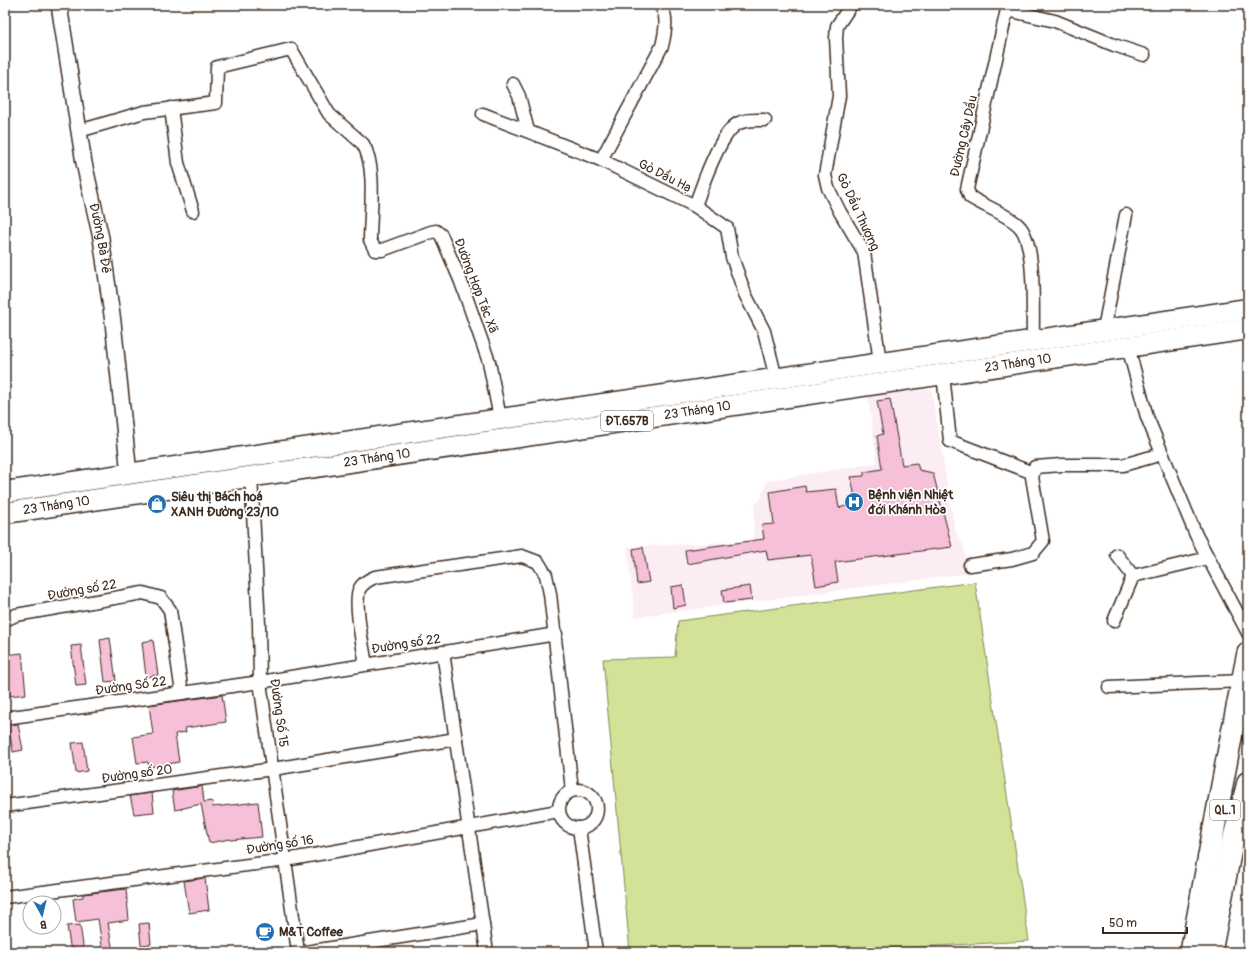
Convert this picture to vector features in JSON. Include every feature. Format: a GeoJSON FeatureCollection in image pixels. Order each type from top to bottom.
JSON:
{"type":"FeatureCollection","features":[{"type":"Feature","properties":{"kind":"highway","name":"QL.1"},"geometry":{"type":"LineString","coordinates":[[1211,952],[1221,847],[1216,809],[1248,653]]}},
{"type":"Feature","properties":{"kind":"highway","name":"QL.1"},"geometry":{"type":"LineString","coordinates":[[1191,952],[1221,847],[1243,778],[1248,724]]}},
{"type":"Feature","properties":{"kind":"main road","name":"23 Tháng 10"},"geometry":{"type":"LineString","coordinates":[[5,492],[1243,308]]}},
{"type":"Feature","properties":{"kind":"main road","name":"23 Tháng 10"},"geometry":{"type":"LineString","coordinates":[[5,513],[1248,328]]}},
{"type":"Feature","properties":{"kind":"main road","name":"ĐT.657B"},"geometry":{"type":"LineString","coordinates":[[1227,332],[1248,338]]}},
{"type":"Feature","properties":{"kind":"street","name":"Đường Bà Đê"},"geometry":{"type":"LineString","coordinates":[[59,5],[88,181],[100,231],[113,322],[129,474]]}},
{"type":"Feature","properties":{"kind":"street","name":"Gò Dầu Thượng"},"geometry":{"type":"LineString","coordinates":[[851,5],[837,26],[836,38],[839,96],[825,175],[828,188],[840,212],[864,252],[880,362]]}},
{"type":"Feature","properties":{"kind":"street"},"geometry":{"type":"LineString","coordinates":[[601,160],[662,46],[665,25],[663,6]]}},
{"type":"Feature","properties":{"kind":"street"},"geometry":{"type":"LineString","coordinates":[[1007,7],[1055,21],[1114,45],[1144,55]]}},
{"type":"Feature","properties":{"kind":"street","name":"Đường Cây Dầu"},"geometry":{"type":"LineString","coordinates":[[1007,7],[967,189],[970,197],[1018,225],[1027,238],[1032,285],[1033,339]]}},
{"type":"Feature","properties":{"kind":"street","name":"Đường Hợp Tác Xã"},"geometry":{"type":"LineString","coordinates":[[79,131],[144,112],[216,103],[217,67],[291,49],[329,114],[363,144],[367,151],[370,168],[370,240],[372,248],[375,250],[382,250],[436,231],[441,235],[461,282],[489,362],[500,418]]}},
{"type":"Feature","properties":{"kind":"street"},"geometry":{"type":"LineString","coordinates":[[513,84],[519,96],[528,131]]}},
{"type":"Feature","properties":{"kind":"street"},"geometry":{"type":"LineString","coordinates":[[171,108],[178,163],[193,211]]}},
{"type":"Feature","properties":{"kind":"street","name":"Gò Dầu Hạ"},"geometry":{"type":"LineString","coordinates":[[483,114],[601,160],[695,206],[727,228],[732,257],[745,294],[764,331],[776,378]]}},
{"type":"Feature","properties":{"kind":"street"},"geometry":{"type":"LineString","coordinates":[[695,206],[713,160],[728,133],[741,122],[764,120]]}},
{"type":"Feature","properties":{"kind":"street"},"geometry":{"type":"LineString","coordinates":[[1104,329],[1126,215]]}},
{"type":"Feature","properties":{"kind":"street"},"geometry":{"type":"LineString","coordinates":[[1128,347],[1143,405],[1162,454],[1196,535],[1248,633]]}},
{"type":"Feature","properties":{"kind":"street"},"geometry":{"type":"LineString","coordinates":[[942,374],[950,441],[1033,473]]}},
{"type":"Feature","properties":{"kind":"street"},"geometry":{"type":"LineString","coordinates":[[970,565],[1012,559],[1033,553],[1043,541],[1032,478],[1035,468],[1062,465],[1123,465],[1162,454]]}},
{"type":"Feature","properties":{"kind":"street","name":"Đường Số 15"},"geometry":{"type":"LineString","coordinates":[[251,476],[259,624],[260,682],[298,952]]}},
{"type":"Feature","properties":{"kind":"street"},"geometry":{"type":"LineString","coordinates":[[1117,555],[1133,576]]}},
{"type":"Feature","properties":{"kind":"street"},"geometry":{"type":"LineString","coordinates":[[366,664],[358,605],[359,590],[365,582],[375,577],[522,556],[538,562],[546,575],[556,634],[572,790]]}},
{"type":"Feature","properties":{"kind":"street"},"geometry":{"type":"LineString","coordinates":[[1133,576],[1208,558]]}},
{"type":"Feature","properties":{"kind":"street"},"geometry":{"type":"LineString","coordinates":[[1114,621],[1133,576]]}},
{"type":"Feature","properties":{"kind":"street","name":"Đường số 22"},"geometry":{"type":"LineString","coordinates":[[5,620],[16,615],[143,594],[161,598],[170,610],[182,693]]}},
{"type":"Feature","properties":{"kind":"street","name":"Đường số 22"},"geometry":{"type":"LineString","coordinates":[[260,682],[556,634]]}},
{"type":"Feature","properties":{"kind":"street"},"geometry":{"type":"LineString","coordinates":[[443,652],[487,952]]}},
{"type":"Feature","properties":{"kind":"street"},"geometry":{"type":"LineString","coordinates":[[1109,687],[1242,681]]}},
{"type":"Feature","properties":{"kind":"street","name":"Đường Số 22"},"geometry":{"type":"LineString","coordinates":[[5,718],[260,682]]}},
{"type":"Feature","properties":{"kind":"street","name":"Đường số 20"},"geometry":{"type":"LineString","coordinates":[[5,806],[273,769],[456,739]]}},
{"type":"Feature","properties":{"kind":"street"},"geometry":{"type":"LineString","coordinates":[[572,790],[585,791],[590,794],[597,805],[597,812],[591,823],[580,828],[568,826],[563,822],[558,811],[562,798],[572,790]]}},
{"type":"Feature","properties":{"kind":"street","name":"Đường số 16"},"geometry":{"type":"LineString","coordinates":[[5,897],[286,860],[558,811]]}},
{"type":"Feature","properties":{"kind":"street"},"geometry":{"type":"LineString","coordinates":[[580,828],[596,952]]}},
{"type":"Feature","properties":{"kind":"street"},"geometry":{"type":"LineString","coordinates":[[306,952],[483,924]]}},
{"type":"Feature","properties":{"kind":"shaded area","name":"Bệnh viện Nhiệt đới Khánh Hòa"},"geometry":{"type":"Polygon","coordinates":[[[931,389],[955,531],[963,545],[969,573],[635,617],[627,547],[753,541],[755,504],[760,500],[767,481],[877,463],[868,395],[931,389]]]}},
{"type":"Feature","properties":{"kind":"green space"},"geometry":{"type":"Polygon","coordinates":[[[975,582],[1029,941],[822,952],[630,952],[603,659],[675,657],[678,621],[975,582]]]}},
{"type":"Feature","properties":{"kind":"building"},"geometry":{"type":"Polygon","coordinates":[[[890,399],[902,465],[917,463],[919,470],[933,473],[952,547],[835,562],[838,582],[816,586],[811,555],[768,560],[766,550],[687,564],[685,550],[764,539],[762,525],[774,524],[770,492],[805,486],[806,492],[836,489],[839,508],[856,503],[851,477],[864,476],[864,472],[882,469],[877,436],[883,434],[877,401],[890,399]]]}},
{"type":"Feature","properties":{"kind":"building"},"geometry":{"type":"Polygon","coordinates":[[[643,547],[649,582],[637,584],[633,549],[643,547]]]}},
{"type":"Feature","properties":{"kind":"building"},"geometry":{"type":"Polygon","coordinates":[[[683,585],[686,605],[673,608],[671,587],[683,585]]]}},
{"type":"Feature","properties":{"kind":"building"},"geometry":{"type":"Polygon","coordinates":[[[750,586],[752,600],[724,603],[722,590],[750,586]]]}},
{"type":"Feature","properties":{"kind":"building"},"geometry":{"type":"Polygon","coordinates":[[[110,638],[116,681],[105,682],[100,640],[110,638]]]}},
{"type":"Feature","properties":{"kind":"building"},"geometry":{"type":"Polygon","coordinates":[[[153,640],[158,675],[146,677],[142,642],[153,640]]]}},
{"type":"Feature","properties":{"kind":"building"},"geometry":{"type":"Polygon","coordinates":[[[81,645],[86,685],[76,686],[71,646],[81,645]]]}},
{"type":"Feature","properties":{"kind":"building"},"geometry":{"type":"Polygon","coordinates":[[[22,653],[26,694],[10,696],[5,655],[22,653]]]}},
{"type":"Feature","properties":{"kind":"building"},"geometry":{"type":"Polygon","coordinates":[[[222,695],[226,722],[185,728],[186,732],[175,734],[179,762],[149,767],[148,762],[137,763],[133,737],[153,734],[149,705],[222,695]]]}},
{"type":"Feature","properties":{"kind":"building"},"geometry":{"type":"Polygon","coordinates":[[[18,724],[23,750],[13,752],[8,725],[18,724]]]}},
{"type":"Feature","properties":{"kind":"building"},"geometry":{"type":"Polygon","coordinates":[[[83,742],[87,771],[76,773],[72,743],[83,742]]]}},
{"type":"Feature","properties":{"kind":"building"},"geometry":{"type":"Polygon","coordinates":[[[202,786],[204,802],[212,801],[213,807],[258,802],[262,837],[230,839],[209,843],[201,804],[175,810],[172,791],[202,786]]]}},
{"type":"Feature","properties":{"kind":"building"},"geometry":{"type":"Polygon","coordinates":[[[152,793],[154,812],[134,814],[130,796],[152,793]]]}},
{"type":"Feature","properties":{"kind":"building"},"geometry":{"type":"Polygon","coordinates":[[[205,878],[209,910],[189,913],[184,881],[205,878]]]}},
{"type":"Feature","properties":{"kind":"building"},"geometry":{"type":"Polygon","coordinates":[[[126,889],[129,920],[108,923],[113,952],[103,952],[98,919],[76,922],[73,899],[83,897],[83,894],[126,889]]]}},
{"type":"Feature","properties":{"kind":"building"},"geometry":{"type":"Polygon","coordinates":[[[149,923],[151,944],[141,945],[139,924],[149,923]]]}},
{"type":"Feature","properties":{"kind":"building"},"geometry":{"type":"Polygon","coordinates":[[[80,925],[84,952],[71,952],[67,926],[80,925]]]}},
{"type":"Feature","properties":{"kind":"place","name":"Bệnh viện Nhiệt đới Khánh Hòa"},"geometry":{"type":"Point","coordinates":[854,502]}},
{"type":"Feature","properties":{"kind":"place","name":"Siêu thị Bách hoá XANH Đường 23/10"},"geometry":{"type":"Point","coordinates":[157,504]}},
{"type":"Feature","properties":{"kind":"place","name":"M&T Coffee"},"geometry":{"type":"Point","coordinates":[265,932]}}]}
